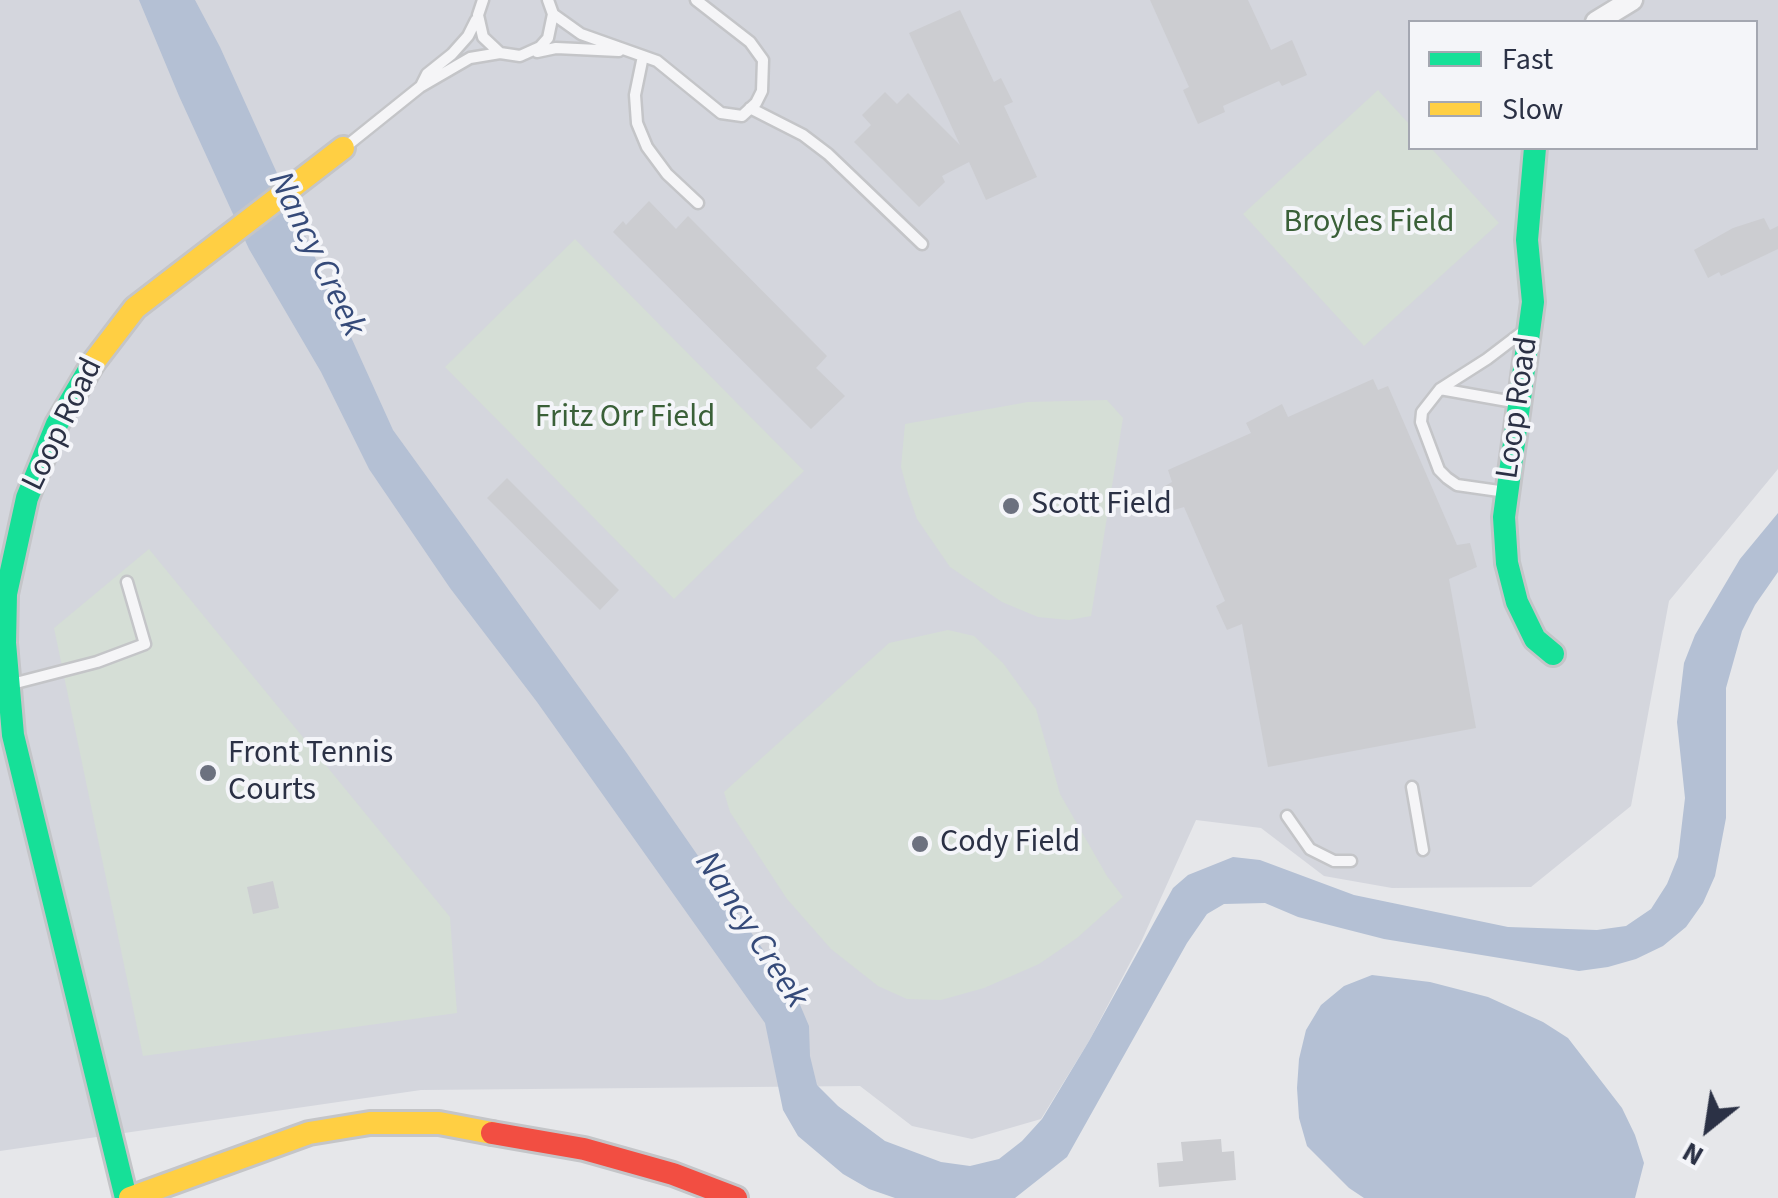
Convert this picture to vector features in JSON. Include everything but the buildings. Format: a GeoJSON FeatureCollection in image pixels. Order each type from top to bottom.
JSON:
{"type":"FeatureCollection","features":[{"type":"Feature","properties":{"kind":"street"},"geometry":{"type":"LineString","coordinates":[[1599,20],[1632,0]]}},
{"type":"Feature","properties":{"kind":"street","name":"Loop Road"},"geometry":{"type":"LineString","coordinates":[[128,1198],[19,766],[6,686],[6,594],[14,544],[27,498],[57,424],[103,346],[135,308],[210,246],[343,148]]}},
{"type":"Feature","properties":{"kind":"street","name":"Loop Road"},"geometry":{"type":"LineString","coordinates":[[1535,150],[1528,240],[1534,302],[1504,517],[1507,563],[1517,602],[1534,639],[1553,654]]}},
{"type":"Feature","properties":{"kind":"street"},"geometry":{"type":"LineString","coordinates":[[128,1198],[309,1133],[370,1123],[438,1122],[584,1149],[673,1174],[736,1198]]}},
{"type":"Feature","properties":{"kind":"lane","name":"Loop Road"},"geometry":{"type":"LineString","coordinates":[[420,87],[427,74],[468,36],[483,0]]}},
{"type":"Feature","properties":{"kind":"lane"},"geometry":{"type":"LineString","coordinates":[[530,54],[548,38],[553,14],[548,0]]}},
{"type":"Feature","properties":{"kind":"lane"},"geometry":{"type":"LineString","coordinates":[[553,14],[582,34],[657,61],[721,113],[742,116],[762,91],[763,60],[750,42],[696,0]]}},
{"type":"Feature","properties":{"kind":"lane"},"geometry":{"type":"LineString","coordinates":[[478,15],[483,37],[500,53]]}},
{"type":"Feature","properties":{"kind":"lane","name":"Loop Road"},"geometry":{"type":"LineString","coordinates":[[343,148],[420,87],[470,58],[556,48],[630,52]]}},
{"type":"Feature","properties":{"kind":"lane"},"geometry":{"type":"LineString","coordinates":[[643,56],[635,95],[637,124],[667,174],[698,203]]}},
{"type":"Feature","properties":{"kind":"lane"},"geometry":{"type":"LineString","coordinates":[[750,108],[803,135],[828,154],[922,244]]}},
{"type":"Feature","properties":{"kind":"lane"},"geometry":{"type":"LineString","coordinates":[[1507,492],[1456,485],[1439,470],[1421,422],[1422,412],[1440,389],[1531,326]]}},
{"type":"Feature","properties":{"kind":"lane"},"geometry":{"type":"LineString","coordinates":[[1440,389],[1520,404]]}},
{"type":"Feature","properties":{"kind":"lane"},"geometry":{"type":"LineString","coordinates":[[6,686],[98,662],[144,644],[127,582]]}},
{"type":"Feature","properties":{"kind":"lane"},"geometry":{"type":"LineString","coordinates":[[1412,788],[1423,850]]}},
{"type":"Feature","properties":{"kind":"lane"},"geometry":{"type":"LineString","coordinates":[[1287,816],[1310,848],[1334,861],[1351,861]]}},
{"type":"Feature","properties":{"kind":"shaded area"},"geometry":{"type":"Polygon","coordinates":[[[0,0],[1778,0],[1778,469],[1669,601],[1631,806],[1531,887],[1392,888],[1324,876],[1261,828],[1196,820],[1141,942],[1089,1041],[1041,1119],[972,1139],[912,1126],[860,1086],[421,1090],[0,1151],[0,0]]]}},
{"type":"Feature","properties":{"kind":"green space","name":"Broyles Field"},"geometry":{"type":"Polygon","coordinates":[[[1378,90],[1408,123],[1408,150],[1433,150],[1499,223],[1364,346],[1243,214],[1378,90]]]}},
{"type":"Feature","properties":{"kind":"green space","name":"Fritz Orr Field"},"geometry":{"type":"Polygon","coordinates":[[[575,239],[804,471],[674,599],[445,367],[575,239]]]}},
{"type":"Feature","properties":{"kind":"green space","name":"Scott Field"},"geometry":{"type":"Polygon","coordinates":[[[1107,400],[1123,418],[1091,616],[1069,620],[1038,617],[1002,602],[950,567],[917,519],[908,493],[901,467],[905,424],[1028,402],[1107,400]]]}},
{"type":"Feature","properties":{"kind":"green space","name":"Front Tennis Courts"},"geometry":{"type":"Polygon","coordinates":[[[149,549],[450,917],[457,1013],[143,1056],[54,628],[149,549]]]}},
{"type":"Feature","properties":{"kind":"green space","name":"Cody Field"},"geometry":{"type":"Polygon","coordinates":[[[948,630],[974,636],[1003,663],[1036,709],[1060,794],[1123,897],[1077,938],[1039,964],[984,988],[941,1000],[907,999],[878,986],[831,949],[787,899],[730,812],[724,792],[889,643],[948,630]]]}},
{"type":"Feature","properties":{"kind":"water","name":"Nancy Creek"},"geometry":{"type":"Polygon","coordinates":[[[139,0],[195,0],[220,47],[393,430],[626,752],[798,1000],[809,1026],[810,1056],[817,1085],[885,1141],[941,1162],[970,1166],[999,1159],[1022,1141],[1042,1119],[1089,1041],[1173,888],[1188,875],[1233,857],[1260,860],[1354,895],[1508,927],[1597,930],[1626,926],[1651,909],[1678,857],[1685,798],[1677,722],[1684,663],[1695,635],[1740,559],[1778,513],[1778,572],[1742,631],[1726,688],[1726,818],[1715,876],[1703,903],[1686,927],[1663,946],[1636,959],[1579,971],[1384,939],[1298,917],[1265,903],[1224,904],[1207,914],[1187,943],[1067,1157],[1015,1198],[895,1198],[843,1174],[798,1136],[783,1110],[765,1023],[537,702],[450,588],[369,469],[321,372],[249,249],[139,0]]]}},
{"type":"Feature","properties":{"kind":"water"},"geometry":{"type":"Polygon","coordinates":[[[1372,975],[1430,982],[1488,997],[1568,1038],[1622,1108],[1635,1135],[1644,1163],[1635,1198],[1364,1198],[1349,1188],[1307,1146],[1299,1118],[1299,1059],[1306,1030],[1321,1005],[1344,986],[1372,975]]]}},
{"type":"Feature","properties":{"kind":"traffic: fast"},"geometry":{"type":"LineString","coordinates":[[1535,150],[1527,240],[1533,302],[1504,517],[1507,563],[1517,602],[1535,639],[1553,654]]}},
{"type":"Feature","properties":{"kind":"traffic: fast"},"geometry":{"type":"LineString","coordinates":[[93,363],[57,424],[27,498],[6,594],[5,643],[13,735],[126,1198]]}},
{"type":"Feature","properties":{"kind":"traffic: slow"},"geometry":{"type":"LineString","coordinates":[[93,363],[135,308],[343,148]]}},
{"type":"Feature","properties":{"kind":"traffic: slow"},"geometry":{"type":"LineString","coordinates":[[130,1198],[309,1133],[370,1123],[439,1123],[492,1133]]}},
{"type":"Feature","properties":{"kind":"traffic: jam"},"geometry":{"type":"LineString","coordinates":[[492,1133],[584,1149],[673,1174],[736,1198]]}},
{"type":"Feature","properties":{"kind":"place","name":"Scott Field"},"geometry":{"type":"Point","coordinates":[1011,506]}},
{"type":"Feature","properties":{"kind":"place","name":"Front Tennis Courts"},"geometry":{"type":"Point","coordinates":[208,773]}},
{"type":"Feature","properties":{"kind":"place","name":"Cody Field"},"geometry":{"type":"Point","coordinates":[920,844]}}]}
